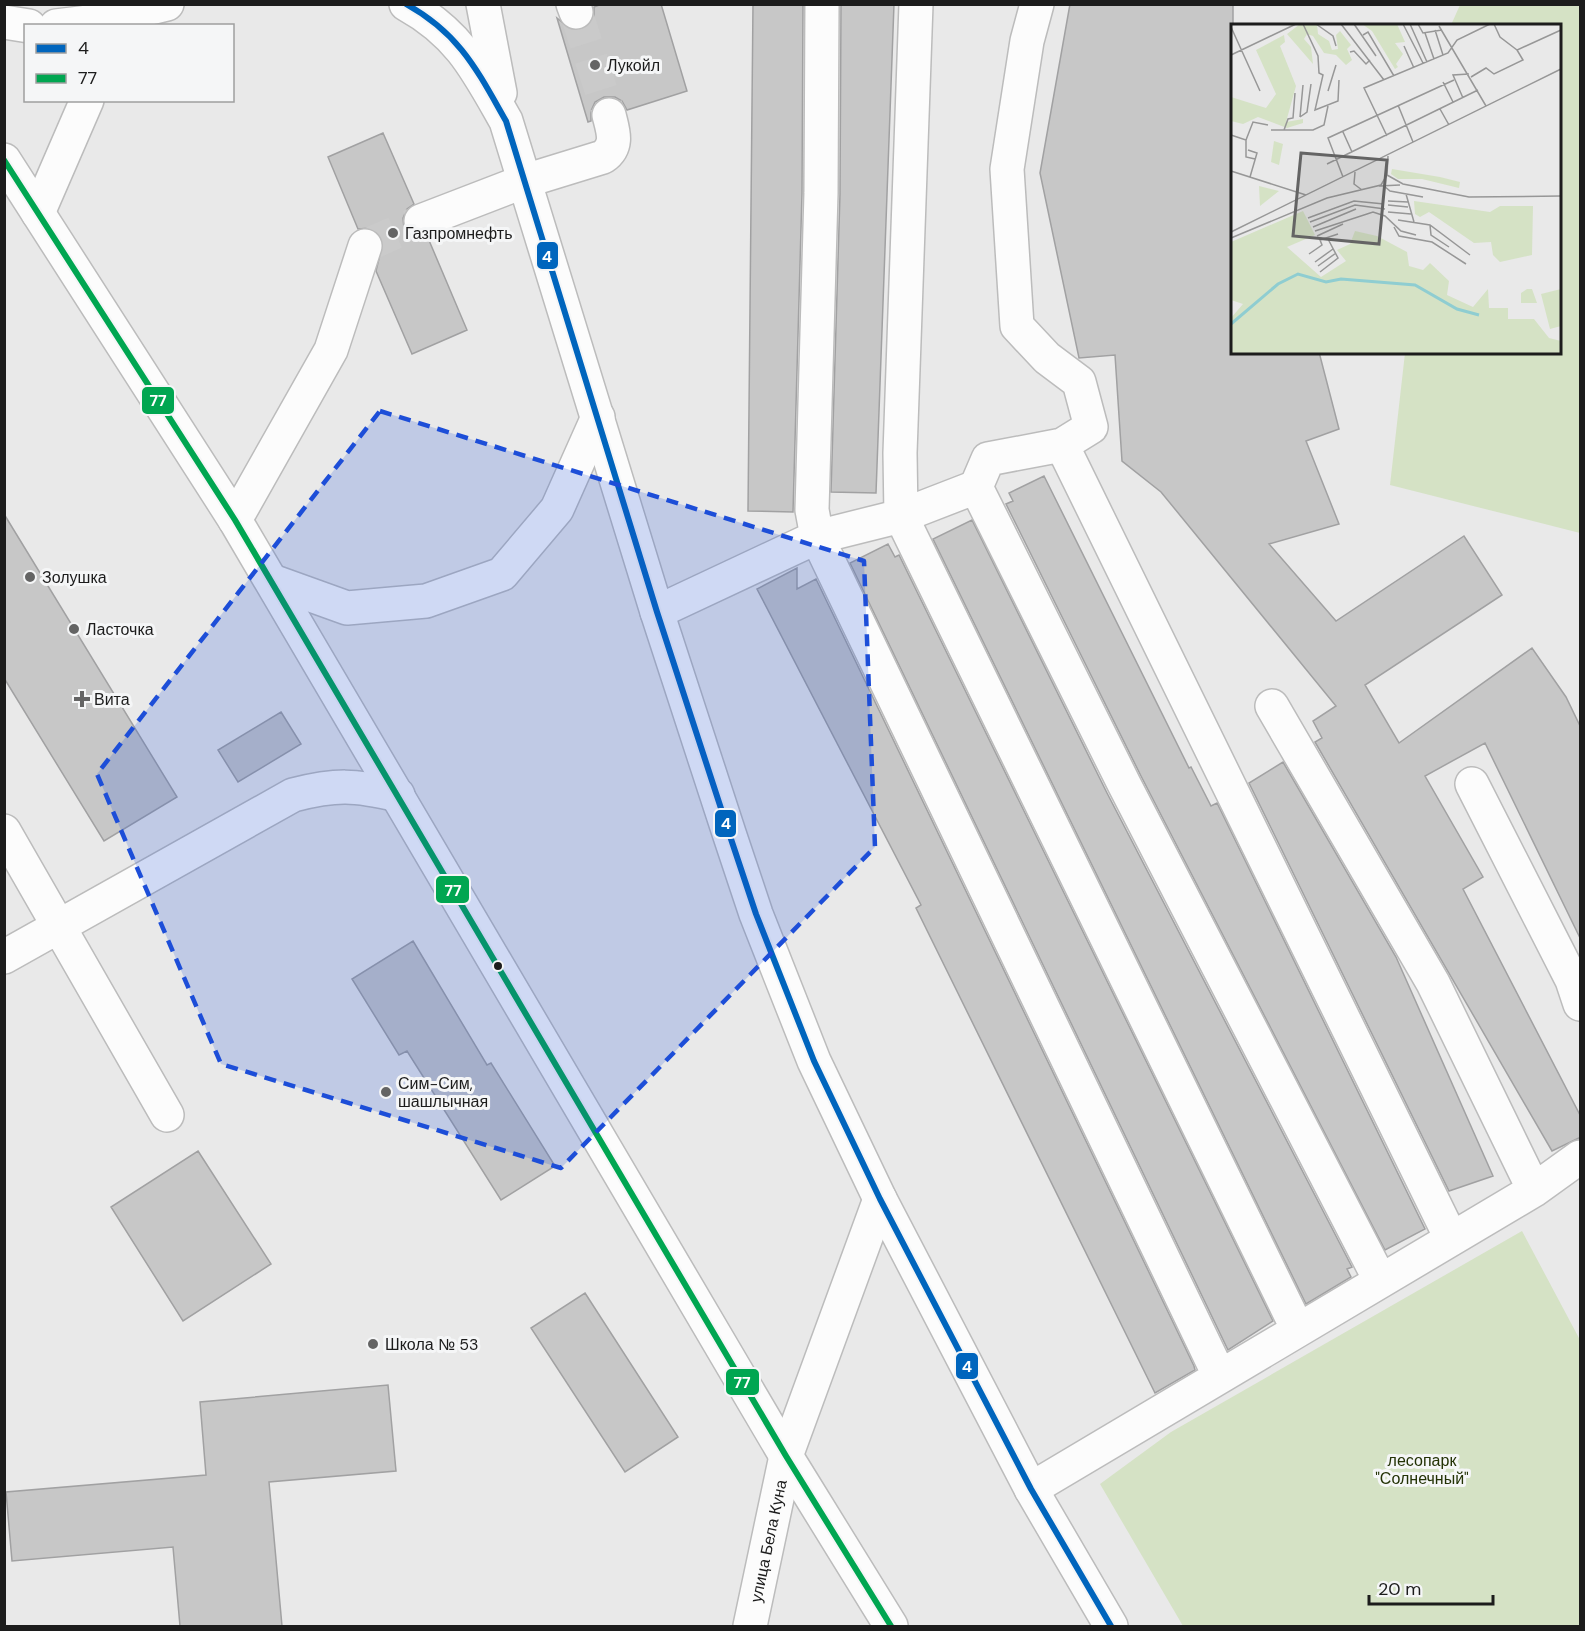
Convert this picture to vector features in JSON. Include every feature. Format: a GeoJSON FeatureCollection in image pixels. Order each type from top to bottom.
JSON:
{"type":"FeatureCollection","features":[{"type":"Feature","properties":{"kind":"main road"},"geometry":{"type":"LineString","coordinates":[[72,24],[97,21],[167,4]]}},
{"type":"Feature","properties":{"kind":"main road"},"geometry":{"type":"LineString","coordinates":[[156,24],[183,4]]}},
{"type":"Feature","properties":{"kind":"main road"},"geometry":{"type":"LineString","coordinates":[[406,4],[428,16],[470,57],[506,121]]}},
{"type":"Feature","properties":{"kind":"main road"},"geometry":{"type":"LineString","coordinates":[[483,4],[506,121],[657,612],[756,914],[814,1061],[880,1199],[1031,1489],[1111,1626]]}},
{"type":"Feature","properties":{"kind":"main road"},"geometry":{"type":"LineString","coordinates":[[822,4],[821,193],[812,510],[817,537],[1219,1375]]}},
{"type":"Feature","properties":{"kind":"main road"},"geometry":{"type":"LineString","coordinates":[[915,4],[900,441],[902,516],[1298,1330]]}},
{"type":"Feature","properties":{"kind":"main road"},"geometry":{"type":"LineString","coordinates":[[657,612],[817,537],[902,516],[976,487],[988,459],[1062,445],[1091,427],[1079,382],[1047,358],[1017,326],[1007,169],[1027,41],[1036,4]]}},
{"type":"Feature","properties":{"kind":"main road"},"geometry":{"type":"LineString","coordinates":[[4,22],[24,25]]}},
{"type":"Feature","properties":{"kind":"main road"},"geometry":{"type":"LineString","coordinates":[[38,213],[86,102]]}},
{"type":"Feature","properties":{"kind":"main road"},"geometry":{"type":"LineString","coordinates":[[421,221],[525,181],[603,156],[610,152],[614,143],[609,115]]}},
{"type":"Feature","properties":{"kind":"main road"},"geometry":{"type":"LineString","coordinates":[[4,160],[272,581],[786,1456],[891,1626]]}},
{"type":"Feature","properties":{"kind":"main road"},"geometry":{"type":"LineString","coordinates":[[235,520],[331,350],[365,246]]}},
{"type":"Feature","properties":{"kind":"main road"},"geometry":{"type":"LineString","coordinates":[[272,581],[347,608],[426,601],[501,574],[557,509],[598,417]]}},
{"type":"Feature","properties":{"kind":"main road"},"geometry":{"type":"LineString","coordinates":[[1062,445],[1451,1238]]}},
{"type":"Feature","properties":{"kind":"main road"},"geometry":{"type":"LineString","coordinates":[[976,487],[1124,784],[1380,1280]]}},
{"type":"Feature","properties":{"kind":"main road"},"geometry":{"type":"LineString","coordinates":[[1272,706],[1433,983],[1534,1190]]}},
{"type":"Feature","properties":{"kind":"main road"},"geometry":{"type":"LineString","coordinates":[[1472,784],[1578,986]]}},
{"type":"Feature","properties":{"kind":"main road"},"geometry":{"type":"LineString","coordinates":[[4,957],[293,795],[328,786],[356,786],[398,795]]}},
{"type":"Feature","properties":{"kind":"main road"},"geometry":{"type":"LineString","coordinates":[[4,831],[167,1115]]}},
{"type":"Feature","properties":{"kind":"main road"},"geometry":{"type":"LineString","coordinates":[[1031,1489],[1219,1375],[1534,1190],[1581,1157]]}},
{"type":"Feature","properties":{"kind":"main road","name":"улица Бела Куна"},"geometry":{"type":"LineString","coordinates":[[750,1626],[786,1456],[880,1199]]}},
{"type":"Feature","properties":{"kind":"highlighted area"},"geometry":{"type":"Polygon","coordinates":[[[380,411],[864,561],[875,847],[561,1168],[221,1064],[97,774],[380,411]]]}},
{"type":"Feature","properties":{"kind":"green space"},"geometry":{"type":"Polygon","coordinates":[[[1460,5],[1580,5],[1580,533],[1390,485],[1405,354],[1561,354],[1561,24],[1451,24],[1460,5]]]}},
{"type":"Feature","properties":{"kind":"green space","name":"лесопарк \"Солнечный\""},"geometry":{"type":"Polygon","coordinates":[[[1522,1231],[1580,1340],[1580,1626],[1183,1626],[1100,1484],[1171,1432],[1522,1231]]]}},
{"type":"Feature","properties":{"kind":"building"},"geometry":{"type":"Polygon","coordinates":[[[602,4],[661,4],[687,91],[627,110],[622,101],[615,97],[604,97],[595,102],[591,111],[591,121],[588,122],[557,18],[572,30],[582,30],[591,23],[594,7],[602,4]]]}},
{"type":"Feature","properties":{"kind":"building"},"geometry":{"type":"Polygon","coordinates":[[[753,4],[803,4],[802,193],[793,512],[748,511],[753,4]]]}},
{"type":"Feature","properties":{"kind":"building"},"geometry":{"type":"Polygon","coordinates":[[[841,4],[894,4],[876,493],[831,492],[840,194],[841,4]]]}},
{"type":"Feature","properties":{"kind":"building"},"geometry":{"type":"Polygon","coordinates":[[[1070,4],[1233,4],[1233,24],[1231,24],[1231,354],[1320,354],[1339,429],[1306,441],[1339,524],[1269,544],[1336,621],[1464,536],[1502,595],[1365,685],[1399,743],[1532,648],[1566,697],[1581,728],[1581,940],[1485,743],[1425,776],[1483,877],[1463,889],[1581,1117],[1581,1137],[1552,1151],[1315,742],[1322,738],[1313,721],[1336,706],[1161,492],[1122,461],[1115,355],[1079,358],[1040,173],[1070,4]]]}},
{"type":"Feature","properties":{"kind":"building","name":"Газпромнефть"},"geometry":{"type":"Polygon","coordinates":[[[383,133],[414,204],[407,209],[403,218],[404,228],[410,236],[418,239],[428,238],[467,330],[412,354],[376,271],[383,242],[379,233],[371,228],[358,229],[328,157],[383,133]]]}},
{"type":"Feature","properties":{"kind":"building"},"geometry":{"type":"Polygon","coordinates":[[[1044,476],[1189,768],[1191,767],[1211,806],[1217,803],[1425,1229],[1385,1250],[1141,776],[1006,504],[1013,501],[1009,493],[1044,476]]]}},
{"type":"Feature","properties":{"kind":"building"},"geometry":{"type":"Polygon","coordinates":[[[4,514],[177,797],[104,841],[4,678],[4,514]]]}},
{"type":"Feature","properties":{"kind":"building"},"geometry":{"type":"Polygon","coordinates":[[[972,520],[1107,793],[1352,1267],[1347,1269],[1351,1277],[1306,1304],[933,539],[972,520]]]}},
{"type":"Feature","properties":{"kind":"building"},"geometry":{"type":"Polygon","coordinates":[[[888,544],[895,557],[899,555],[1273,1321],[1228,1350],[850,563],[888,544]]]}},
{"type":"Feature","properties":{"kind":"building"},"geometry":{"type":"Polygon","coordinates":[[[797,568],[797,589],[816,579],[1194,1366],[1195,1370],[1155,1393],[916,908],[921,905],[757,589],[797,568]]]}},
{"type":"Feature","properties":{"kind":"building"},"geometry":{"type":"Polygon","coordinates":[[[281,712],[301,744],[238,782],[218,750],[281,712]]]}},
{"type":"Feature","properties":{"kind":"building"},"geometry":{"type":"Polygon","coordinates":[[[1283,762],[1396,957],[1493,1176],[1449,1191],[1249,783],[1283,762]]]}},
{"type":"Feature","properties":{"kind":"building"},"geometry":{"type":"Polygon","coordinates":[[[413,941],[487,1065],[491,1063],[555,1166],[501,1200],[407,1051],[399,1055],[352,979],[413,941]]]}},
{"type":"Feature","properties":{"kind":"building"},"geometry":{"type":"Polygon","coordinates":[[[198,1151],[271,1264],[183,1321],[111,1207],[198,1151]]]}},
{"type":"Feature","properties":{"kind":"building"},"geometry":{"type":"Polygon","coordinates":[[[585,1293],[678,1437],[625,1472],[531,1328],[585,1293]]]}},
{"type":"Feature","properties":{"kind":"building"},"geometry":{"type":"Polygon","coordinates":[[[388,1385],[396,1471],[269,1482],[282,1626],[180,1626],[173,1547],[12,1561],[6,1492],[206,1475],[200,1402],[388,1385]]]}},
{"type":"Feature","properties":{"kind":"tunnel"},"geometry":{"type":"LineString","coordinates":[[576,12],[609,115]]}},
{"type":"Feature","properties":{"kind":"tunnel"},"geometry":{"type":"LineString","coordinates":[[365,246],[421,221]]}},
{"type":"Feature","properties":{"kind":"transit line","name":"4"},"geometry":{"type":"LineString","coordinates":[[406,4],[425,16],[454,41],[476,69],[506,121],[657,612],[729,833],[756,914],[814,1061],[880,1199],[1031,1489],[1111,1626]]}},
{"type":"Feature","properties":{"kind":"transit line","name":"77"},"geometry":{"type":"LineString","coordinates":[[4,160],[235,520],[786,1456],[891,1626]]}},
{"type":"Feature","properties":{"kind":"place","name":"Лукойл"},"geometry":{"type":"Point","coordinates":[595,65]}},
{"type":"Feature","properties":{"kind":"place","name":"Газпромнефть"},"geometry":{"type":"Point","coordinates":[393,233]}},
{"type":"Feature","properties":{"kind":"place","name":"Золушка"},"geometry":{"type":"Point","coordinates":[30,577]}},
{"type":"Feature","properties":{"kind":"place","name":"Ласточка"},"geometry":{"type":"Point","coordinates":[74,629]}},
{"type":"Feature","properties":{"kind":"place","name":"Вита"},"geometry":{"type":"Point","coordinates":[82,699]}},
{"type":"Feature","properties":{"kind":"place","name":"Сим-Сим, шашлычная"},"geometry":{"type":"Point","coordinates":[386,1092]}},
{"type":"Feature","properties":{"kind":"place","name":"Школа № 53"},"geometry":{"type":"Point","coordinates":[373,1344]}}]}
